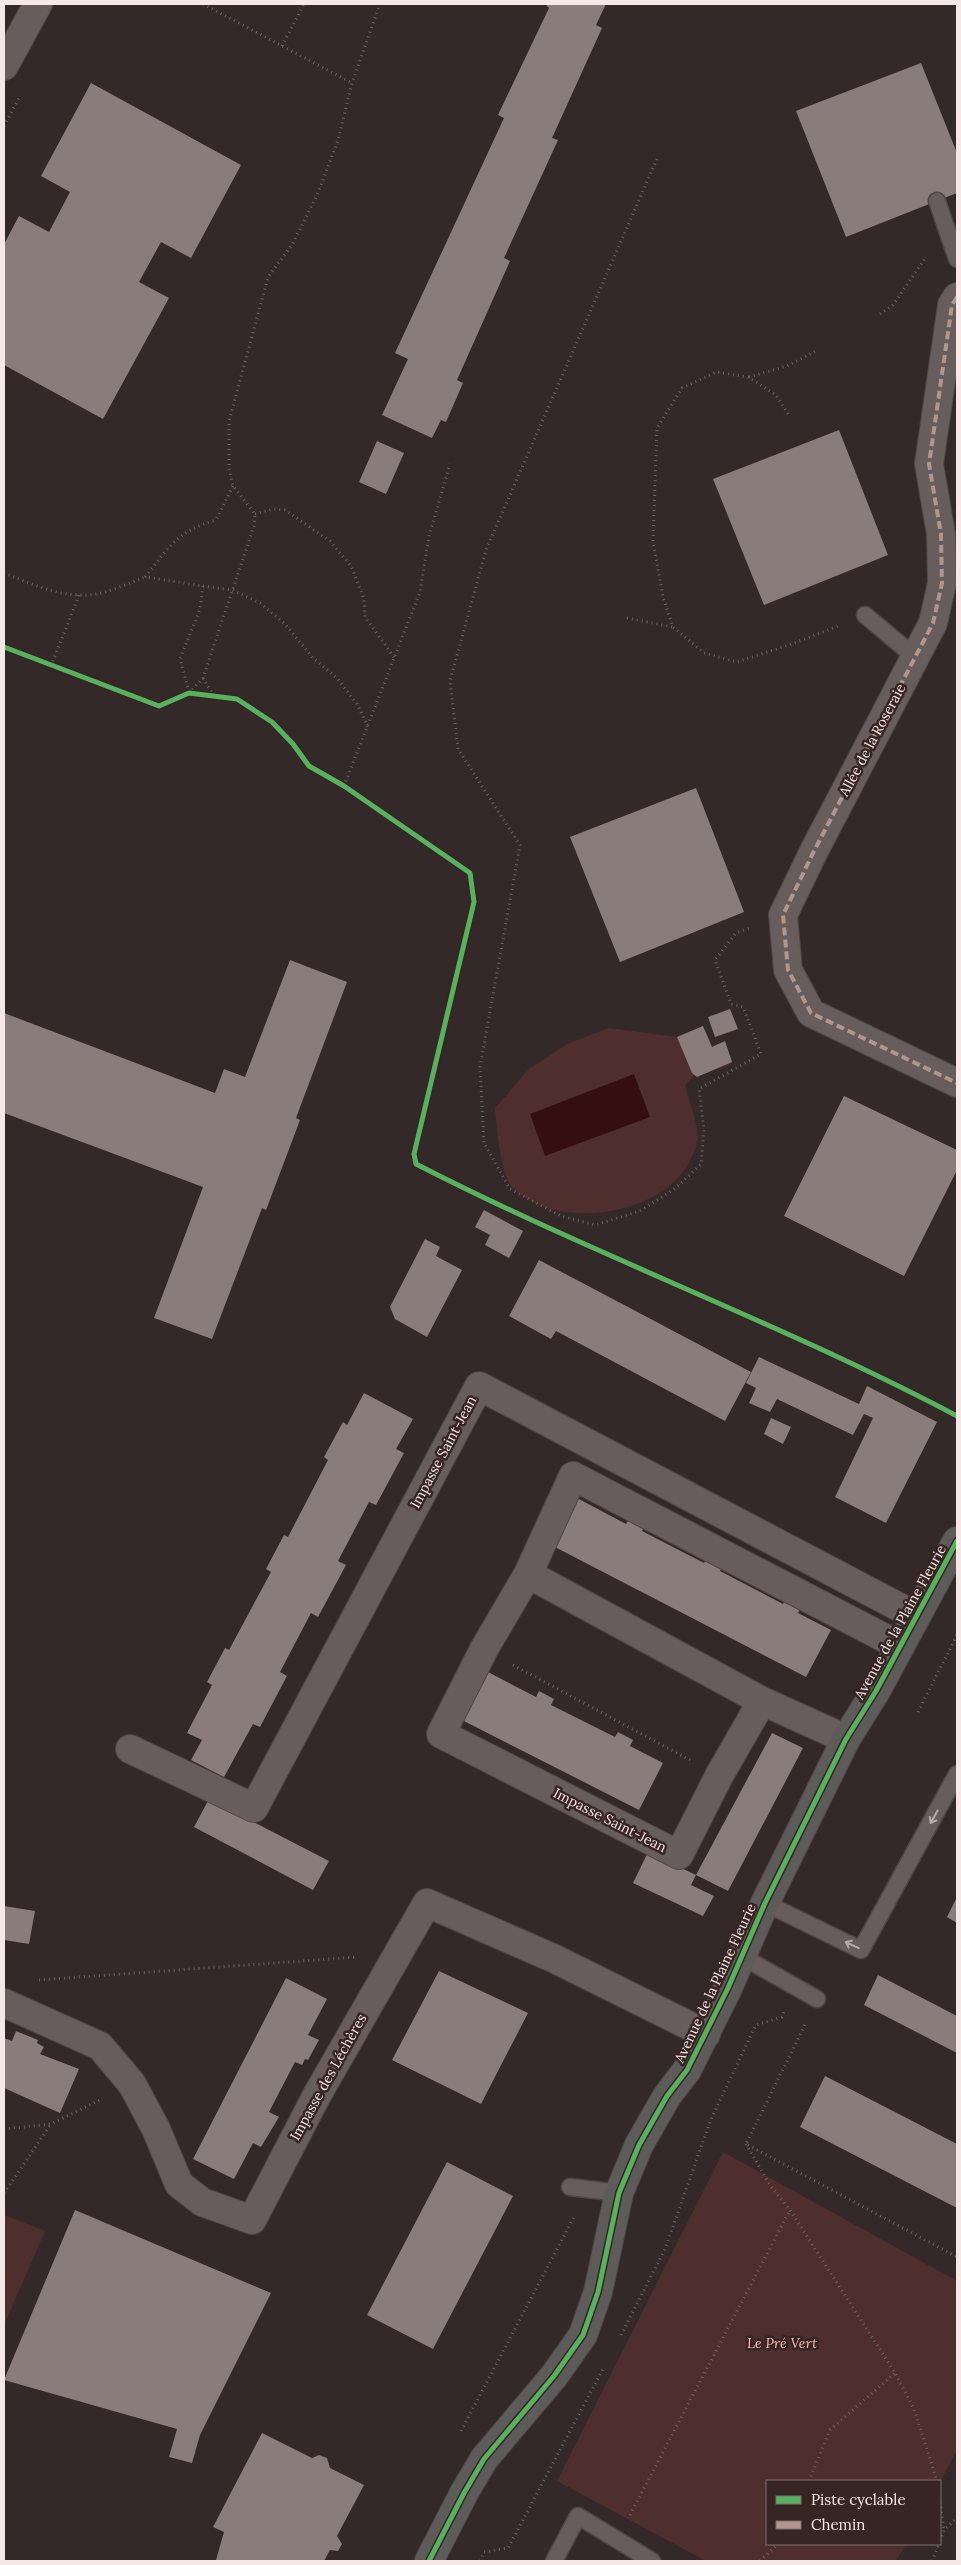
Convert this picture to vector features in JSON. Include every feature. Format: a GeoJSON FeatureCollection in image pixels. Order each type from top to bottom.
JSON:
{"type":"FeatureCollection","features":[{"type":"Feature","properties":{"kind":"street"},"geometry":{"type":"LineString","coordinates":[[4,66],[38,4]]}},
{"type":"Feature","properties":{"kind":"street","name":"Allée de la Roseraie"},"geometry":{"type":"LineString","coordinates":[[783,915],[814,851],[933,623],[942,584],[941,534],[930,464],[952,305],[957,297]]}},
{"type":"Feature","properties":{"kind":"street"},"geometry":{"type":"LineString","coordinates":[[783,915],[788,970],[811,1013],[957,1083]]}},
{"type":"Feature","properties":{"kind":"street","name":"Impasse Saint-Jean"},"geometry":{"type":"LineString","coordinates":[[130,1749],[254,1808],[479,1386],[916,1616]]}},
{"type":"Feature","properties":{"kind":"street","name":"Impasse Saint-Jean"},"geometry":{"type":"LineString","coordinates":[[762,1701],[679,1855],[441,1734],[484,1650],[528,1574],[572,1476],[900,1646]]}},
{"type":"Feature","properties":{"kind":"street","name":"Avenue de la Plaine Fleurie"},"geometry":{"type":"LineString","coordinates":[[429,2561],[464,2493],[484,2460],[554,2376],[583,2335],[598,2292],[619,2193],[639,2145],[667,2096],[687,2070],[706,2034],[765,1903],[846,1739],[876,1692],[957,1542]]}},
{"type":"Feature","properties":{"kind":"street"},"geometry":{"type":"LineString","coordinates":[[528,1574],[762,1701],[846,1739]]}},
{"type":"Feature","properties":{"kind":"street","name":"Impasse des Léchères"},"geometry":{"type":"LineString","coordinates":[[4,2003],[100,2046],[132,2084],[156,2129],[179,2184],[202,2202],[252,2220],[317,2094],[397,1957],[426,1903],[555,1959],[706,2034]]}},
{"type":"Feature","properties":{"kind":"lane"},"geometry":{"type":"LineString","coordinates":[[937,201],[957,259]]}},
{"type":"Feature","properties":{"kind":"lane"},"geometry":{"type":"LineString","coordinates":[[865,615],[915,657]]}},
{"type":"Feature","properties":{"kind":"lane"},"geometry":{"type":"LineString","coordinates":[[765,1903],[861,1950],[957,1774]]}},
{"type":"Feature","properties":{"kind":"lane"},"geometry":{"type":"LineString","coordinates":[[741,1956],[817,1999]]}},
{"type":"Feature","properties":{"kind":"lane"},"geometry":{"type":"LineString","coordinates":[[570,2187],[619,2193]]}},
{"type":"Feature","properties":{"kind":"lane"},"geometry":{"type":"LineString","coordinates":[[554,2561],[578,2516],[652,2561]]}},
{"type":"Feature","properties":{"kind":"path"},"geometry":{"type":"LineString","coordinates":[[203,4],[352,83]]}},
{"type":"Feature","properties":{"kind":"path"},"geometry":{"type":"LineString","coordinates":[[282,46],[304,4]]}},
{"type":"Feature","properties":{"kind":"path"},"geometry":{"type":"LineString","coordinates":[[203,586],[200,609],[180,659],[189,693],[203,678],[254,526],[255,514],[233,486],[229,468],[229,421],[268,277],[292,245],[318,193],[338,140],[352,83],[380,4]]}},
{"type":"Feature","properties":{"kind":"path"},"geometry":{"type":"LineString","coordinates":[[658,160],[486,550],[450,681],[458,749],[520,845],[480,1068],[484,1143],[510,1189],[561,1216],[595,1225],[640,1211],[676,1188],[701,1164],[704,1131],[699,1089],[762,1054],[743,1007],[731,1004],[715,960],[736,934],[783,915]]}},
{"type":"Feature","properties":{"kind":"path"},"geometry":{"type":"LineString","coordinates":[[880,314],[893,305],[946,227]]}},
{"type":"Feature","properties":{"kind":"path"},"geometry":{"type":"LineString","coordinates":[[748,377],[787,366],[818,350]]}},
{"type":"Feature","properties":{"kind":"path"},"geometry":{"type":"LineString","coordinates":[[673,627],[663,597],[653,541],[657,428],[682,388],[716,372],[748,377],[776,395],[788,414]]}},
{"type":"Feature","properties":{"kind":"path"},"geometry":{"type":"LineString","coordinates":[[344,786],[420,592],[429,536],[450,464]]}},
{"type":"Feature","properties":{"kind":"path"},"geometry":{"type":"LineString","coordinates":[[4,573],[36,586],[78,595],[108,591],[145,576],[176,538],[193,527],[216,520],[233,486]]}},
{"type":"Feature","properties":{"kind":"path"},"geometry":{"type":"LineString","coordinates":[[255,514],[273,509],[285,510],[330,541],[351,566],[364,599],[364,618],[394,658]]}},
{"type":"Feature","properties":{"kind":"path"},"geometry":{"type":"LineString","coordinates":[[145,576],[232,590],[260,603],[285,624],[313,658],[337,678],[357,704],[368,727]]}},
{"type":"Feature","properties":{"kind":"path"},"geometry":{"type":"LineString","coordinates":[[51,666],[78,595]]}},
{"type":"Feature","properties":{"kind":"path"},"geometry":{"type":"LineString","coordinates":[[627,618],[673,627],[704,653],[737,662],[789,646],[865,615]]}},
{"type":"Feature","properties":{"kind":"path"},"geometry":{"type":"LineString","coordinates":[[203,678],[214,696]]}},
{"type":"Feature","properties":{"kind":"path"},"geometry":{"type":"LineString","coordinates":[[918,1712],[957,1636]]}},
{"type":"Feature","properties":{"kind":"path"},"geometry":{"type":"LineString","coordinates":[[484,1650],[720,1776]]}},
{"type":"Feature","properties":{"kind":"path"},"geometry":{"type":"LineString","coordinates":[[33,1981],[366,1956],[397,1957]]}},
{"type":"Feature","properties":{"kind":"path"},"geometry":{"type":"LineString","coordinates":[[746,2144],[817,1999]]}},
{"type":"Feature","properties":{"kind":"path"},"geometry":{"type":"LineString","coordinates":[[752,2022],[756,2025]]}},
{"type":"Feature","properties":{"kind":"path"},"geometry":{"type":"LineString","coordinates":[[724,2080],[727,2085]]}},
{"type":"Feature","properties":{"kind":"path"},"geometry":{"type":"LineString","coordinates":[[4,2130],[51,2124],[132,2084]]}},
{"type":"Feature","properties":{"kind":"path"},"geometry":{"type":"LineString","coordinates":[[4,2193],[51,2124]]}},
{"type":"Feature","properties":{"kind":"path"},"geometry":{"type":"LineString","coordinates":[[746,2144],[770,2186],[790,2210],[895,2373],[914,2409],[937,2480]]}},
{"type":"Feature","properties":{"kind":"path"},"geometry":{"type":"LineString","coordinates":[[746,2144],[957,2257]]}},
{"type":"Feature","properties":{"kind":"path"},"geometry":{"type":"LineString","coordinates":[[460,2433],[526,2305],[590,2190]]}},
{"type":"Feature","properties":{"kind":"path"},"geometry":{"type":"LineString","coordinates":[[628,2519],[790,2210]]}},
{"type":"Feature","properties":{"kind":"path"},"geometry":{"type":"LineString","coordinates":[[809,2480],[830,2430],[895,2373]]}},
{"type":"Feature","properties":{"kind":"path"},"geometry":{"type":"LineString","coordinates":[[941,2509],[944,2530]]}},
{"type":"Feature","properties":{"kind":"path"},"geometry":{"type":"LineString","coordinates":[[941,2537],[944,2530],[957,2518]]}},
{"type":"Feature","properties":{"kind":"path"},"geometry":{"type":"LineString","coordinates":[[760,2561],[777,2545]]}},
{"type":"Feature","properties":{"kind":"path"},"geometry":{"type":"LineString","coordinates":[[932,2561],[938,2545]]}},
{"type":"Feature","properties":{"kind":"green space"},"geometry":{"type":"Polygon","coordinates":[[[703,1026],[712,1046],[725,1041],[732,1062],[729,1065],[694,1076],[685,1085],[695,1117],[698,1137],[697,1145],[691,1158],[678,1178],[659,1193],[635,1205],[609,1211],[582,1213],[556,1210],[532,1202],[513,1188],[505,1173],[502,1162],[495,1108],[529,1069],[567,1044],[609,1028],[677,1037],[703,1026]]]}},
{"type":"Feature","properties":{"kind":"green space","name":"Le Pré Vert"},"geometry":{"type":"Polygon","coordinates":[[[723,2152],[957,2281],[957,2450],[941,2480],[766,2480],[766,2545],[905,2545],[896,2561],[706,2561],[557,2481],[723,2152]]]}},
{"type":"Feature","properties":{"kind":"green space"},"geometry":{"type":"Polygon","coordinates":[[[4,2215],[45,2231],[4,2325],[4,2215]]]}},
{"type":"Feature","properties":{"kind":"shaded area"},"geometry":{"type":"Polygon","coordinates":[[[634,1074],[650,1117],[545,1156],[530,1114],[634,1074]]]}},
{"type":"Feature","properties":{"kind":"building"},"geometry":{"type":"Polygon","coordinates":[[[545,4],[606,4],[596,25],[602,28],[552,138],[558,140],[504,258],[510,261],[457,380],[463,383],[446,422],[441,420],[432,438],[382,415],[408,359],[395,353],[504,118],[498,115],[549,8],[545,4]]]}},
{"type":"Feature","properties":{"kind":"building"},"geometry":{"type":"Polygon","coordinates":[[[921,63],[957,153],[957,193],[846,237],[796,111],[921,63]]]}},
{"type":"Feature","properties":{"kind":"building"},"geometry":{"type":"Polygon","coordinates":[[[91,83],[241,165],[191,258],[161,242],[139,282],[169,298],[103,419],[4,365],[4,244],[19,216],[49,232],[70,192],[41,176],[91,83]]]}},
{"type":"Feature","properties":{"kind":"building"},"geometry":{"type":"Polygon","coordinates":[[[839,430],[888,555],[764,605],[713,479],[839,430]]]}},
{"type":"Feature","properties":{"kind":"building"},"geometry":{"type":"Polygon","coordinates":[[[377,441],[404,453],[386,494],[359,482],[377,441]]]}},
{"type":"Feature","properties":{"kind":"building"},"geometry":{"type":"Polygon","coordinates":[[[696,788],[744,912],[620,962],[570,837],[696,788]]]}},
{"type":"Feature","properties":{"kind":"building"},"geometry":{"type":"Polygon","coordinates":[[[290,960],[347,982],[296,1118],[300,1120],[266,1210],[262,1208],[212,1339],[154,1318],[203,1187],[4,1113],[4,1013],[215,1093],[224,1069],[245,1077],[290,960]]]}},
{"type":"Feature","properties":{"kind":"building"},"geometry":{"type":"Polygon","coordinates":[[[730,1009],[738,1029],[715,1037],[708,1017],[730,1009]]]}},
{"type":"Feature","properties":{"kind":"building"},"geometry":{"type":"Polygon","coordinates":[[[703,1026],[712,1047],[725,1041],[732,1062],[697,1077],[692,1073],[677,1037],[703,1026]]]}},
{"type":"Feature","properties":{"kind":"building"},"geometry":{"type":"Polygon","coordinates":[[[844,1096],[957,1150],[957,1170],[904,1276],[784,1216],[844,1096]]]}},
{"type":"Feature","properties":{"kind":"building"},"geometry":{"type":"Polygon","coordinates":[[[484,1210],[523,1231],[509,1258],[485,1245],[490,1235],[475,1227],[484,1210]]]}},
{"type":"Feature","properties":{"kind":"building"},"geometry":{"type":"Polygon","coordinates":[[[425,1239],[440,1247],[436,1256],[462,1270],[427,1337],[395,1319],[390,1307],[425,1239]]]}},
{"type":"Feature","properties":{"kind":"building"},"geometry":{"type":"Polygon","coordinates":[[[539,1260],[751,1372],[725,1421],[556,1331],[551,1339],[509,1316],[539,1260]]]}},
{"type":"Feature","properties":{"kind":"building"},"geometry":{"type":"Polygon","coordinates":[[[759,1357],[859,1404],[867,1386],[937,1422],[886,1523],[835,1497],[873,1418],[864,1414],[853,1435],[777,1399],[770,1412],[749,1403],[756,1388],[746,1383],[759,1357]]]}},
{"type":"Feature","properties":{"kind":"building"},"geometry":{"type":"Polygon","coordinates":[[[364,1393],[413,1419],[396,1449],[404,1453],[376,1505],[369,1502],[338,1561],[346,1565],[318,1617],[311,1613],[280,1672],[287,1676],[260,1727],[253,1724],[224,1777],[191,1760],[202,1740],[187,1733],[212,1685],[207,1682],[225,1648],[229,1650],[271,1572],[266,1569],[284,1535],[288,1537],[328,1460],[324,1457],[343,1422],[347,1425],[364,1393]]]}},
{"type":"Feature","properties":{"kind":"building"},"geometry":{"type":"Polygon","coordinates":[[[771,1418],[791,1427],[783,1444],[764,1434],[771,1418]]]}},
{"type":"Feature","properties":{"kind":"building"},"geometry":{"type":"Polygon","coordinates":[[[577,1498],[626,1524],[630,1517],[645,1525],[642,1531],[704,1563],[707,1558],[722,1565],[720,1571],[783,1604],[786,1598],[802,1606],[798,1613],[831,1630],[806,1677],[551,1545],[577,1498]]]}},
{"type":"Feature","properties":{"kind":"building"},"geometry":{"type":"Polygon","coordinates":[[[488,1672],[536,1697],[539,1691],[554,1699],[551,1705],[615,1737],[618,1732],[633,1740],[630,1746],[663,1763],[639,1810],[462,1720],[488,1672]]]}},
{"type":"Feature","properties":{"kind":"building"},"geometry":{"type":"Polygon","coordinates":[[[772,1733],[803,1748],[728,1891],[696,1875],[772,1733]]]}},
{"type":"Feature","properties":{"kind":"building"},"geometry":{"type":"Polygon","coordinates":[[[209,1799],[329,1861],[313,1890],[194,1827],[209,1799]]]}},
{"type":"Feature","properties":{"kind":"building"},"geometry":{"type":"Polygon","coordinates":[[[648,1852],[696,1875],[691,1885],[714,1896],[703,1916],[633,1883],[648,1852]]]}},
{"type":"Feature","properties":{"kind":"building"},"geometry":{"type":"Polygon","coordinates":[[[957,1897],[957,1923],[947,1917],[957,1897]]]}},
{"type":"Feature","properties":{"kind":"building"},"geometry":{"type":"Polygon","coordinates":[[[4,1906],[35,1911],[29,1944],[4,1940],[4,1906]]]}},
{"type":"Feature","properties":{"kind":"building"},"geometry":{"type":"Polygon","coordinates":[[[439,1971],[528,2013],[481,2104],[392,2060],[439,1971]]]}},
{"type":"Feature","properties":{"kind":"building"},"geometry":{"type":"Polygon","coordinates":[[[878,1975],[957,2016],[957,2053],[864,2005],[878,1975]]]}},
{"type":"Feature","properties":{"kind":"building"},"geometry":{"type":"Polygon","coordinates":[[[286,1978],[327,1999],[308,2035],[319,2040],[308,2060],[305,2059],[302,2065],[295,2062],[269,2112],[279,2117],[261,2147],[253,2143],[234,2179],[193,2159],[286,1978]]]}},
{"type":"Feature","properties":{"kind":"building"},"geometry":{"type":"Polygon","coordinates":[[[16,2031],[38,2040],[37,2043],[44,2047],[40,2054],[79,2069],[60,2113],[4,2088],[4,2038],[12,2041],[16,2031]]]}},
{"type":"Feature","properties":{"kind":"building"},"geometry":{"type":"Polygon","coordinates":[[[825,2076],[957,2144],[957,2208],[800,2127],[825,2076]]]}},
{"type":"Feature","properties":{"kind":"building"},"geometry":{"type":"Polygon","coordinates":[[[447,2162],[513,2196],[433,2349],[367,2315],[447,2162]]]}},
{"type":"Feature","properties":{"kind":"building"},"geometry":{"type":"Polygon","coordinates":[[[75,2210],[271,2293],[200,2435],[192,2463],[169,2457],[177,2429],[4,2380],[75,2210]]]}},
{"type":"Feature","properties":{"kind":"building"},"geometry":{"type":"Polygon","coordinates":[[[262,2433],[312,2458],[319,2455],[327,2458],[330,2468],[364,2485],[337,2536],[342,2544],[338,2551],[330,2550],[324,2561],[216,2560],[224,2532],[213,2527],[262,2433]]]}},
{"type":"Feature","properties":{"kind":"marked path"},"geometry":{"type":"LineString","coordinates":[[957,297],[952,305],[929,464],[941,534],[942,583],[933,623],[814,851],[783,915],[788,970],[811,1013],[957,1083]]}},
{"type":"Feature","properties":{"kind":"cycle path"},"geometry":{"type":"LineString","coordinates":[[4,647],[159,706],[189,693],[237,699],[272,722],[293,744],[309,766],[344,786],[470,873],[474,902],[414,1154],[416,1164],[550,1229],[823,1350],[957,1416]]}},
{"type":"Feature","properties":{"kind":"cycle path"},"geometry":{"type":"LineString","coordinates":[[429,2561],[484,2459],[554,2376],[583,2335],[598,2292],[619,2193],[639,2145],[667,2096],[687,2070],[728,1988],[765,1903],[846,1739],[876,1691],[957,1541]]}}]}
